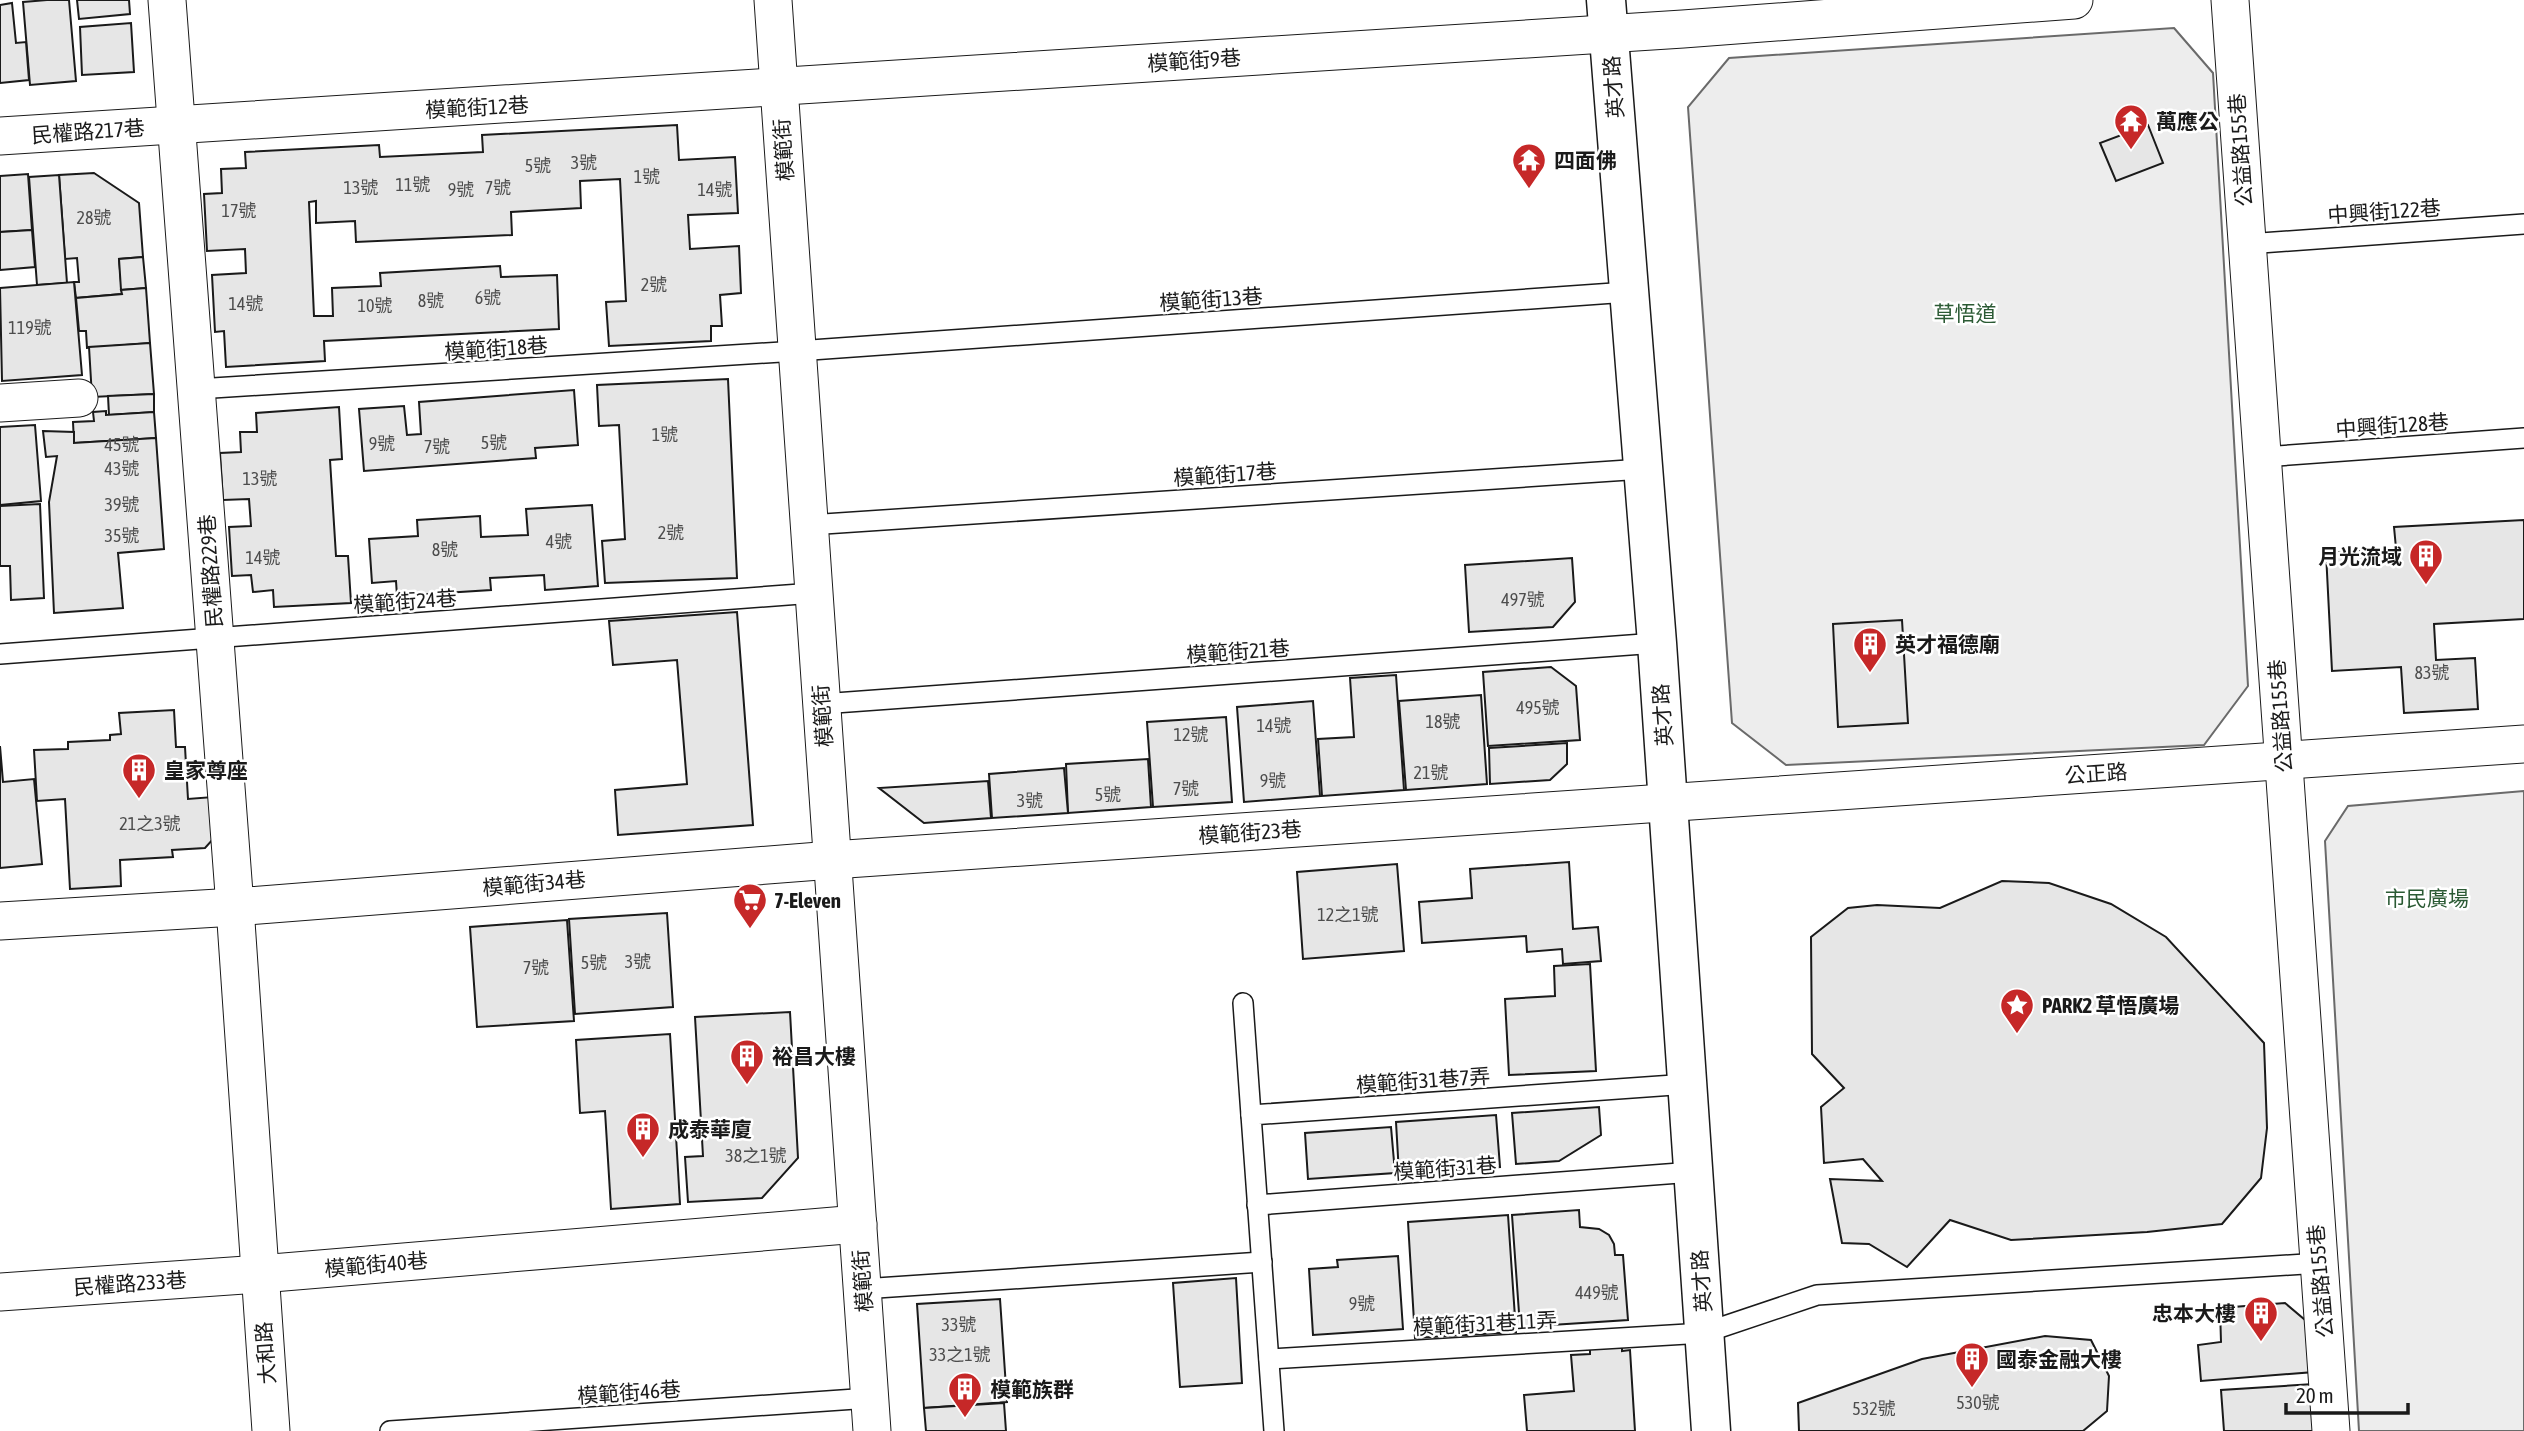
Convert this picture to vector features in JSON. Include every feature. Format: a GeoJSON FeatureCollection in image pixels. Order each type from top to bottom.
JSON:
{"type":"FeatureCollection","features":[{"type":"Feature","properties":{"kind":"main road","name":"英才路"},"geometry":{"type":"LineString","coordinates":[[1608,17],[1657,643],[1711,1431]]}},
{"type":"Feature","properties":{"kind":"street","name":"民權路229巷"},"geometry":{"type":"LineString","coordinates":[[167,0],[235,907]]}},
{"type":"Feature","properties":{"kind":"street","name":"模範街"},"geometry":{"type":"LineString","coordinates":[[773,0],[871,1415]]}},
{"type":"Feature","properties":{"kind":"street","name":"模範街9巷"},"geometry":{"type":"LineString","coordinates":[[779,88],[1608,17],[2074,0]]}},
{"type":"Feature","properties":{"kind":"street","name":"公益路155巷"},"geometry":{"type":"LineString","coordinates":[[2230,0],[2331,1431]]}},
{"type":"Feature","properties":{"kind":"street","name":"模範街12巷"},"geometry":{"type":"LineString","coordinates":[[176,125],[779,88]]}},
{"type":"Feature","properties":{"kind":"street","name":"民權路217巷"},"geometry":{"type":"LineString","coordinates":[[0,136],[176,125]]}},
{"type":"Feature","properties":{"kind":"street"},"geometry":{"type":"LineString","coordinates":[[0,403],[79,398]]}},
{"type":"Feature","properties":{"kind":"street","name":"公正路"},"geometry":{"type":"LineString","coordinates":[[1668,803],[2524,744]]}},
{"type":"Feature","properties":{"kind":"street","name":"模範街23巷"},"geometry":{"type":"LineString","coordinates":[[832,860],[1668,803]]}},
{"type":"Feature","properties":{"kind":"street","name":"模範街34巷"},"geometry":{"type":"LineString","coordinates":[[235,907],[832,860]]}},
{"type":"Feature","properties":{"kind":"street"},"geometry":{"type":"LineString","coordinates":[[0,921],[235,907],[260,1274]]}},
{"type":"Feature","properties":{"kind":"street","name":"模範街40巷"},"geometry":{"type":"LineString","coordinates":[[260,1274],[858,1224]]}},
{"type":"Feature","properties":{"kind":"street","name":"民權路233巷"},"geometry":{"type":"LineString","coordinates":[[0,1292],[260,1274]]}},
{"type":"Feature","properties":{"kind":"street","name":"大和路"},"geometry":{"type":"LineString","coordinates":[[260,1274],[271,1431]]}},
{"type":"Feature","properties":{"kind":"lane","name":"中興街122巷"},"geometry":{"type":"LineString","coordinates":[[2247,244],[2524,224]]}},
{"type":"Feature","properties":{"kind":"lane","name":"模範街13巷"},"geometry":{"type":"LineString","coordinates":[[797,351],[1628,292]]}},
{"type":"Feature","properties":{"kind":"lane","name":"模範街18巷"},"geometry":{"type":"LineString","coordinates":[[197,389],[797,351]]}},
{"type":"Feature","properties":{"kind":"lane","name":"中興街128巷"},"geometry":{"type":"LineString","coordinates":[[2263,457],[2524,438]]}},
{"type":"Feature","properties":{"kind":"lane","name":"模範街17巷"},"geometry":{"type":"LineString","coordinates":[[809,525],[1643,469]]}},
{"type":"Feature","properties":{"kind":"lane","name":"模範街24巷"},"geometry":{"type":"LineString","coordinates":[[0,654],[814,593]]}},
{"type":"Feature","properties":{"kind":"lane","name":"模範街21巷"},"geometry":{"type":"LineString","coordinates":[[821,704],[1657,643]]}},
{"type":"Feature","properties":{"kind":"lane"},"geometry":{"type":"LineString","coordinates":[[1243,1003],[1274,1431]]}},
{"type":"Feature","properties":{"kind":"lane","name":"模範街31巷7弄"},"geometry":{"type":"LineString","coordinates":[[1251,1115],[1688,1084]]}},
{"type":"Feature","properties":{"kind":"lane","name":"模範街31巷"},"geometry":{"type":"LineString","coordinates":[[1257,1205],[1693,1172]]}},
{"type":"Feature","properties":{"kind":"lane"},"geometry":{"type":"LineString","coordinates":[[862,1289],[1262,1262]]}},
{"type":"Feature","properties":{"kind":"lane","name":"模範街31巷11弄"},"geometry":{"type":"LineString","coordinates":[[1269,1359],[1704,1333],[1817,1295],[2320,1263]]}},
{"type":"Feature","properties":{"kind":"lane","name":"模範街46巷"},"geometry":{"type":"LineString","coordinates":[[390,1431],[871,1415]]}},
{"type":"Feature","properties":{"kind":"green space","name":"草悟道"},"geometry":{"type":"Polygon","coordinates":[[[2174,28],[2213,73],[2248,686],[2204,745],[1786,765],[1732,723],[1688,107],[1729,58],[2174,28]]]}},
{"type":"Feature","properties":{"kind":"green space","name":"市民廣場"},"geometry":{"type":"Polygon","coordinates":[[[2524,791],[2524,1431],[2359,1431],[2325,841],[2348,806],[2524,791]]]}},
{"type":"Feature","properties":{"kind":"building"},"geometry":{"type":"Polygon","coordinates":[[[69,0],[76,81],[30,85],[23,2],[69,0]]]}},
{"type":"Feature","properties":{"kind":"building"},"geometry":{"type":"Polygon","coordinates":[[[77,0],[129,0],[130,14],[79,19],[77,0]]]}},
{"type":"Feature","properties":{"kind":"building"},"geometry":{"type":"Polygon","coordinates":[[[12,3],[16,43],[26,42],[29,80],[0,83],[0,5],[12,3]]]}},
{"type":"Feature","properties":{"kind":"building"},"geometry":{"type":"Polygon","coordinates":[[[131,23],[134,72],[82,75],[80,27],[131,23]]]}},
{"type":"Feature","properties":{"kind":"building"},"geometry":{"type":"Polygon","coordinates":[[[677,125],[679,160],[735,157],[738,213],[688,215],[690,249],[739,246],[741,293],[720,295],[722,326],[711,326],[711,341],[609,346],[606,302],[626,301],[620,179],[580,181],[581,208],[511,212],[512,235],[356,242],[355,221],[316,223],[316,201],[309,202],[314,316],[333,316],[332,288],[381,286],[380,273],[500,266],[501,277],[557,275],[559,329],[324,341],[325,361],[226,367],[224,331],[215,332],[212,275],[246,273],[245,249],[207,251],[204,194],[222,193],[221,169],[246,168],[245,152],[379,145],[380,157],[483,152],[482,135],[677,125]]]}},
{"type":"Feature","properties":{"kind":"building"},"geometry":{"type":"Polygon","coordinates":[[[2148,125],[2163,163],[2116,181],[2100,143],[2148,125]]]}},
{"type":"Feature","properties":{"kind":"building"},"geometry":{"type":"Polygon","coordinates":[[[94,173],[139,203],[143,257],[119,259],[122,294],[76,298],[74,282],[79,282],[77,258],[65,259],[59,175],[94,173]]]}},
{"type":"Feature","properties":{"kind":"building"},"geometry":{"type":"Polygon","coordinates":[[[28,174],[32,230],[0,232],[0,176],[28,174]]]}},
{"type":"Feature","properties":{"kind":"building"},"geometry":{"type":"Polygon","coordinates":[[[59,175],[67,283],[37,285],[29,177],[59,175]]]}},
{"type":"Feature","properties":{"kind":"building"},"geometry":{"type":"Polygon","coordinates":[[[32,230],[35,267],[0,270],[0,232],[32,230]]]}},
{"type":"Feature","properties":{"kind":"building"},"geometry":{"type":"Polygon","coordinates":[[[143,257],[146,288],[121,290],[119,259],[143,257]]]}},
{"type":"Feature","properties":{"kind":"building"},"geometry":{"type":"Polygon","coordinates":[[[74,282],[82,375],[2,381],[0,288],[74,282]]]}},
{"type":"Feature","properties":{"kind":"building"},"geometry":{"type":"Polygon","coordinates":[[[146,288],[150,343],[87,348],[86,331],[79,331],[76,298],[122,294],[121,290],[146,288]]]}},
{"type":"Feature","properties":{"kind":"building"},"geometry":{"type":"Polygon","coordinates":[[[150,343],[154,394],[92,397],[89,347],[150,343]]]}},
{"type":"Feature","properties":{"kind":"building"},"geometry":{"type":"Polygon","coordinates":[[[728,379],[737,578],[605,583],[602,541],[625,539],[619,425],[599,426],[597,385],[728,379]]]}},
{"type":"Feature","properties":{"kind":"building"},"geometry":{"type":"Polygon","coordinates":[[[574,390],[578,445],[535,448],[536,458],[364,471],[359,409],[404,406],[407,435],[421,434],[419,402],[574,390]]]}},
{"type":"Feature","properties":{"kind":"building"},"geometry":{"type":"Polygon","coordinates":[[[154,394],[154,412],[109,415],[108,396],[154,394]]]}},
{"type":"Feature","properties":{"kind":"building"},"geometry":{"type":"Polygon","coordinates":[[[339,407],[342,459],[330,460],[336,556],[348,556],[351,603],[274,607],[273,590],[253,592],[251,575],[232,576],[229,527],[251,526],[249,499],[223,500],[220,453],[241,452],[240,432],[257,432],[256,413],[339,407]]]}},
{"type":"Feature","properties":{"kind":"building"},"geometry":{"type":"Polygon","coordinates":[[[106,411],[106,415],[154,412],[156,438],[74,443],[73,422],[94,421],[93,412],[106,411]]]}},
{"type":"Feature","properties":{"kind":"building"},"geometry":{"type":"Polygon","coordinates":[[[35,425],[41,501],[0,505],[0,427],[35,425]]]}},
{"type":"Feature","properties":{"kind":"building"},"geometry":{"type":"Polygon","coordinates":[[[43,431],[74,432],[74,443],[156,438],[164,549],[118,553],[123,608],[54,613],[49,502],[57,456],[46,457],[43,431]]]}},
{"type":"Feature","properties":{"kind":"building"},"geometry":{"type":"Polygon","coordinates":[[[40,504],[44,598],[11,600],[10,566],[0,566],[0,506],[40,504]]]}},
{"type":"Feature","properties":{"kind":"building"},"geometry":{"type":"Polygon","coordinates":[[[592,505],[598,586],[545,590],[544,575],[490,578],[491,590],[397,596],[396,581],[372,583],[369,539],[418,536],[417,520],[480,516],[481,537],[528,535],[526,509],[592,505]]]}},
{"type":"Feature","properties":{"kind":"building","name":"月光流域"},"geometry":{"type":"Polygon","coordinates":[[[2524,520],[2524,619],[2434,624],[2436,660],[2475,658],[2478,709],[2404,713],[2401,667],[2332,671],[2326,553],[2396,548],[2394,527],[2524,520]]]}},
{"type":"Feature","properties":{"kind":"building"},"geometry":{"type":"Polygon","coordinates":[[[1572,558],[1575,602],[1553,627],[1469,632],[1465,565],[1572,558]]]}},
{"type":"Feature","properties":{"kind":"building"},"geometry":{"type":"Polygon","coordinates":[[[737,612],[753,825],[618,835],[615,790],[687,784],[677,660],[613,665],[609,621],[737,612]]]}},
{"type":"Feature","properties":{"kind":"building","name":"英才福德廟"},"geometry":{"type":"Polygon","coordinates":[[[1902,620],[1908,723],[1838,727],[1833,624],[1902,620]]]}},
{"type":"Feature","properties":{"kind":"building"},"geometry":{"type":"Polygon","coordinates":[[[1551,667],[1576,686],[1580,740],[1488,746],[1483,672],[1551,667]]]}},
{"type":"Feature","properties":{"kind":"building"},"geometry":{"type":"Polygon","coordinates":[[[1396,675],[1404,790],[1322,796],[1318,739],[1354,737],[1350,678],[1396,675]]]}},
{"type":"Feature","properties":{"kind":"building"},"geometry":{"type":"Polygon","coordinates":[[[1481,695],[1487,784],[1406,790],[1399,701],[1481,695]]]}},
{"type":"Feature","properties":{"kind":"building"},"geometry":{"type":"Polygon","coordinates":[[[1313,701],[1320,796],[1244,802],[1237,707],[1313,701]]]}},
{"type":"Feature","properties":{"kind":"building","name":"皇家尊座"},"geometry":{"type":"Polygon","coordinates":[[[174,710],[176,747],[185,747],[188,799],[213,797],[215,837],[205,848],[172,850],[173,857],[120,860],[121,886],[70,889],[65,799],[37,801],[34,750],[68,749],[68,742],[110,740],[110,735],[121,734],[119,713],[174,710]]]}},
{"type":"Feature","properties":{"kind":"building"},"geometry":{"type":"Polygon","coordinates":[[[1226,717],[1232,802],[1153,807],[1147,722],[1226,717]]]}},
{"type":"Feature","properties":{"kind":"building"},"geometry":{"type":"Polygon","coordinates":[[[1567,743],[1567,764],[1550,780],[1490,784],[1489,748],[1567,743]]]}},
{"type":"Feature","properties":{"kind":"building"},"geometry":{"type":"Polygon","coordinates":[[[0,746],[3,782],[34,779],[42,864],[0,868],[0,746]]]}},
{"type":"Feature","properties":{"kind":"building"},"geometry":{"type":"Polygon","coordinates":[[[1148,759],[1151,807],[1068,813],[1066,764],[1148,759]]]}},
{"type":"Feature","properties":{"kind":"building"},"geometry":{"type":"Polygon","coordinates":[[[1064,768],[1068,813],[992,818],[989,774],[1064,768]]]}},
{"type":"Feature","properties":{"kind":"building"},"geometry":{"type":"Polygon","coordinates":[[[988,781],[991,818],[924,823],[879,788],[988,781]]]}},
{"type":"Feature","properties":{"kind":"building"},"geometry":{"type":"Polygon","coordinates":[[[1569,862],[1573,929],[1598,927],[1601,961],[1563,964],[1562,949],[1527,952],[1526,936],[1422,943],[1419,902],[1472,898],[1470,869],[1569,862]]]}},
{"type":"Feature","properties":{"kind":"building"},"geometry":{"type":"Polygon","coordinates":[[[1397,864],[1404,951],[1303,959],[1297,872],[1397,864]]]}},
{"type":"Feature","properties":{"kind":"building"},"geometry":{"type":"Polygon","coordinates":[[[2002,881],[2049,883],[2111,904],[2166,937],[2264,1043],[2267,1128],[2261,1178],[2222,1224],[2147,1232],[2011,1240],[1950,1220],[1907,1267],[1869,1244],[1842,1243],[1830,1179],[1882,1181],[1863,1159],[1824,1163],[1821,1107],[1844,1088],[1812,1054],[1811,937],[1848,908],[1877,905],[1940,908],[2002,881]]]}},
{"type":"Feature","properties":{"kind":"building"},"geometry":{"type":"Polygon","coordinates":[[[667,913],[673,1007],[575,1014],[569,919],[667,913]]]}},
{"type":"Feature","properties":{"kind":"building"},"geometry":{"type":"Polygon","coordinates":[[[567,920],[574,1021],[477,1027],[470,927],[567,920]]]}},
{"type":"Feature","properties":{"kind":"building"},"geometry":{"type":"Polygon","coordinates":[[[1590,964],[1596,1071],[1509,1075],[1505,999],[1555,996],[1554,966],[1590,964]]]}},
{"type":"Feature","properties":{"kind":"building","name":"裕昌大樓"},"geometry":{"type":"Polygon","coordinates":[[[790,1012],[798,1158],[762,1198],[688,1202],[685,1157],[703,1156],[695,1017],[790,1012]]]}},
{"type":"Feature","properties":{"kind":"building","name":"成泰華廈"},"geometry":{"type":"Polygon","coordinates":[[[670,1034],[680,1204],[611,1209],[605,1111],[580,1113],[576,1040],[670,1034]]]}},
{"type":"Feature","properties":{"kind":"building"},"geometry":{"type":"Polygon","coordinates":[[[1599,1107],[1601,1135],[1559,1161],[1516,1164],[1512,1113],[1599,1107]]]}},
{"type":"Feature","properties":{"kind":"building"},"geometry":{"type":"Polygon","coordinates":[[[1496,1115],[1500,1167],[1399,1174],[1396,1122],[1496,1115]]]}},
{"type":"Feature","properties":{"kind":"building"},"geometry":{"type":"Polygon","coordinates":[[[1391,1127],[1395,1173],[1308,1179],[1305,1133],[1391,1127]]]}},
{"type":"Feature","properties":{"kind":"building"},"geometry":{"type":"Polygon","coordinates":[[[1579,1210],[1580,1227],[1599,1229],[1609,1235],[1614,1244],[1615,1255],[1623,1255],[1628,1320],[1520,1327],[1512,1215],[1579,1210]]]}},
{"type":"Feature","properties":{"kind":"building"},"geometry":{"type":"Polygon","coordinates":[[[1508,1215],[1516,1332],[1415,1338],[1408,1222],[1508,1215]]]}},
{"type":"Feature","properties":{"kind":"building"},"geometry":{"type":"Polygon","coordinates":[[[1398,1256],[1403,1329],[1313,1335],[1309,1269],[1338,1267],[1337,1260],[1398,1256]]]}},
{"type":"Feature","properties":{"kind":"building"},"geometry":{"type":"Polygon","coordinates":[[[1236,1278],[1242,1383],[1180,1387],[1173,1283],[1236,1278]]]}},
{"type":"Feature","properties":{"kind":"building"},"geometry":{"type":"Polygon","coordinates":[[[1000,1299],[1007,1402],[924,1408],[917,1304],[1000,1299]]]}},
{"type":"Feature","properties":{"kind":"building","name":"忠本大樓"},"geometry":{"type":"Polygon","coordinates":[[[2285,1303],[2311,1325],[2314,1372],[2201,1381],[2198,1345],[2221,1342],[2220,1308],[2285,1303]]]}},
{"type":"Feature","properties":{"kind":"building","name":"國泰金融大樓"},"geometry":{"type":"Polygon","coordinates":[[[2045,1336],[2091,1340],[2109,1376],[2107,1411],[2083,1431],[1799,1431],[1798,1403],[1922,1359],[2045,1336]]]}},
{"type":"Feature","properties":{"kind":"building"},"geometry":{"type":"Polygon","coordinates":[[[1622,1345],[1622,1351],[1630,1350],[1635,1431],[1527,1431],[1524,1395],[1574,1391],[1571,1355],[1590,1354],[1590,1348],[1622,1345]]]}},
{"type":"Feature","properties":{"kind":"building"},"geometry":{"type":"Polygon","coordinates":[[[2313,1384],[2316,1431],[2224,1431],[2221,1390],[2313,1384]]]}},
{"type":"Feature","properties":{"kind":"building","name":"模範族群"},"geometry":{"type":"Polygon","coordinates":[[[1004,1403],[1006,1431],[926,1431],[924,1408],[1004,1403]]]}},
{"type":"Feature","properties":{"kind":"place","name":"萬應公"},"geometry":{"type":"Point","coordinates":[2131,151]}},
{"type":"Feature","properties":{"kind":"place","name":"四面佛"},"geometry":{"type":"Point","coordinates":[1529,190]}},
{"type":"Feature","properties":{"kind":"place","name":"月光流域"},"geometry":{"type":"Point","coordinates":[2426,586]}},
{"type":"Feature","properties":{"kind":"place","name":"英才福德廟"},"geometry":{"type":"Point","coordinates":[1870,674]}},
{"type":"Feature","properties":{"kind":"place","name":"皇家尊座"},"geometry":{"type":"Point","coordinates":[139,800]}},
{"type":"Feature","properties":{"kind":"place","name":"7-Eleven"},"geometry":{"type":"Point","coordinates":[750,930]}},
{"type":"Feature","properties":{"kind":"place","name":"PARK2 草悟廣場"},"geometry":{"type":"Point","coordinates":[2017,1035]}},
{"type":"Feature","properties":{"kind":"place","name":"裕昌大樓"},"geometry":{"type":"Point","coordinates":[747,1086]}},
{"type":"Feature","properties":{"kind":"place","name":"成泰華廈"},"geometry":{"type":"Point","coordinates":[643,1159]}},
{"type":"Feature","properties":{"kind":"place","name":"忠本大樓"},"geometry":{"type":"Point","coordinates":[2261,1343]}},
{"type":"Feature","properties":{"kind":"place","name":"國泰金融大樓"},"geometry":{"type":"Point","coordinates":[1972,1389]}},
{"type":"Feature","properties":{"kind":"place","name":"模範族群"},"geometry":{"type":"Point","coordinates":[965,1419]}}]}
